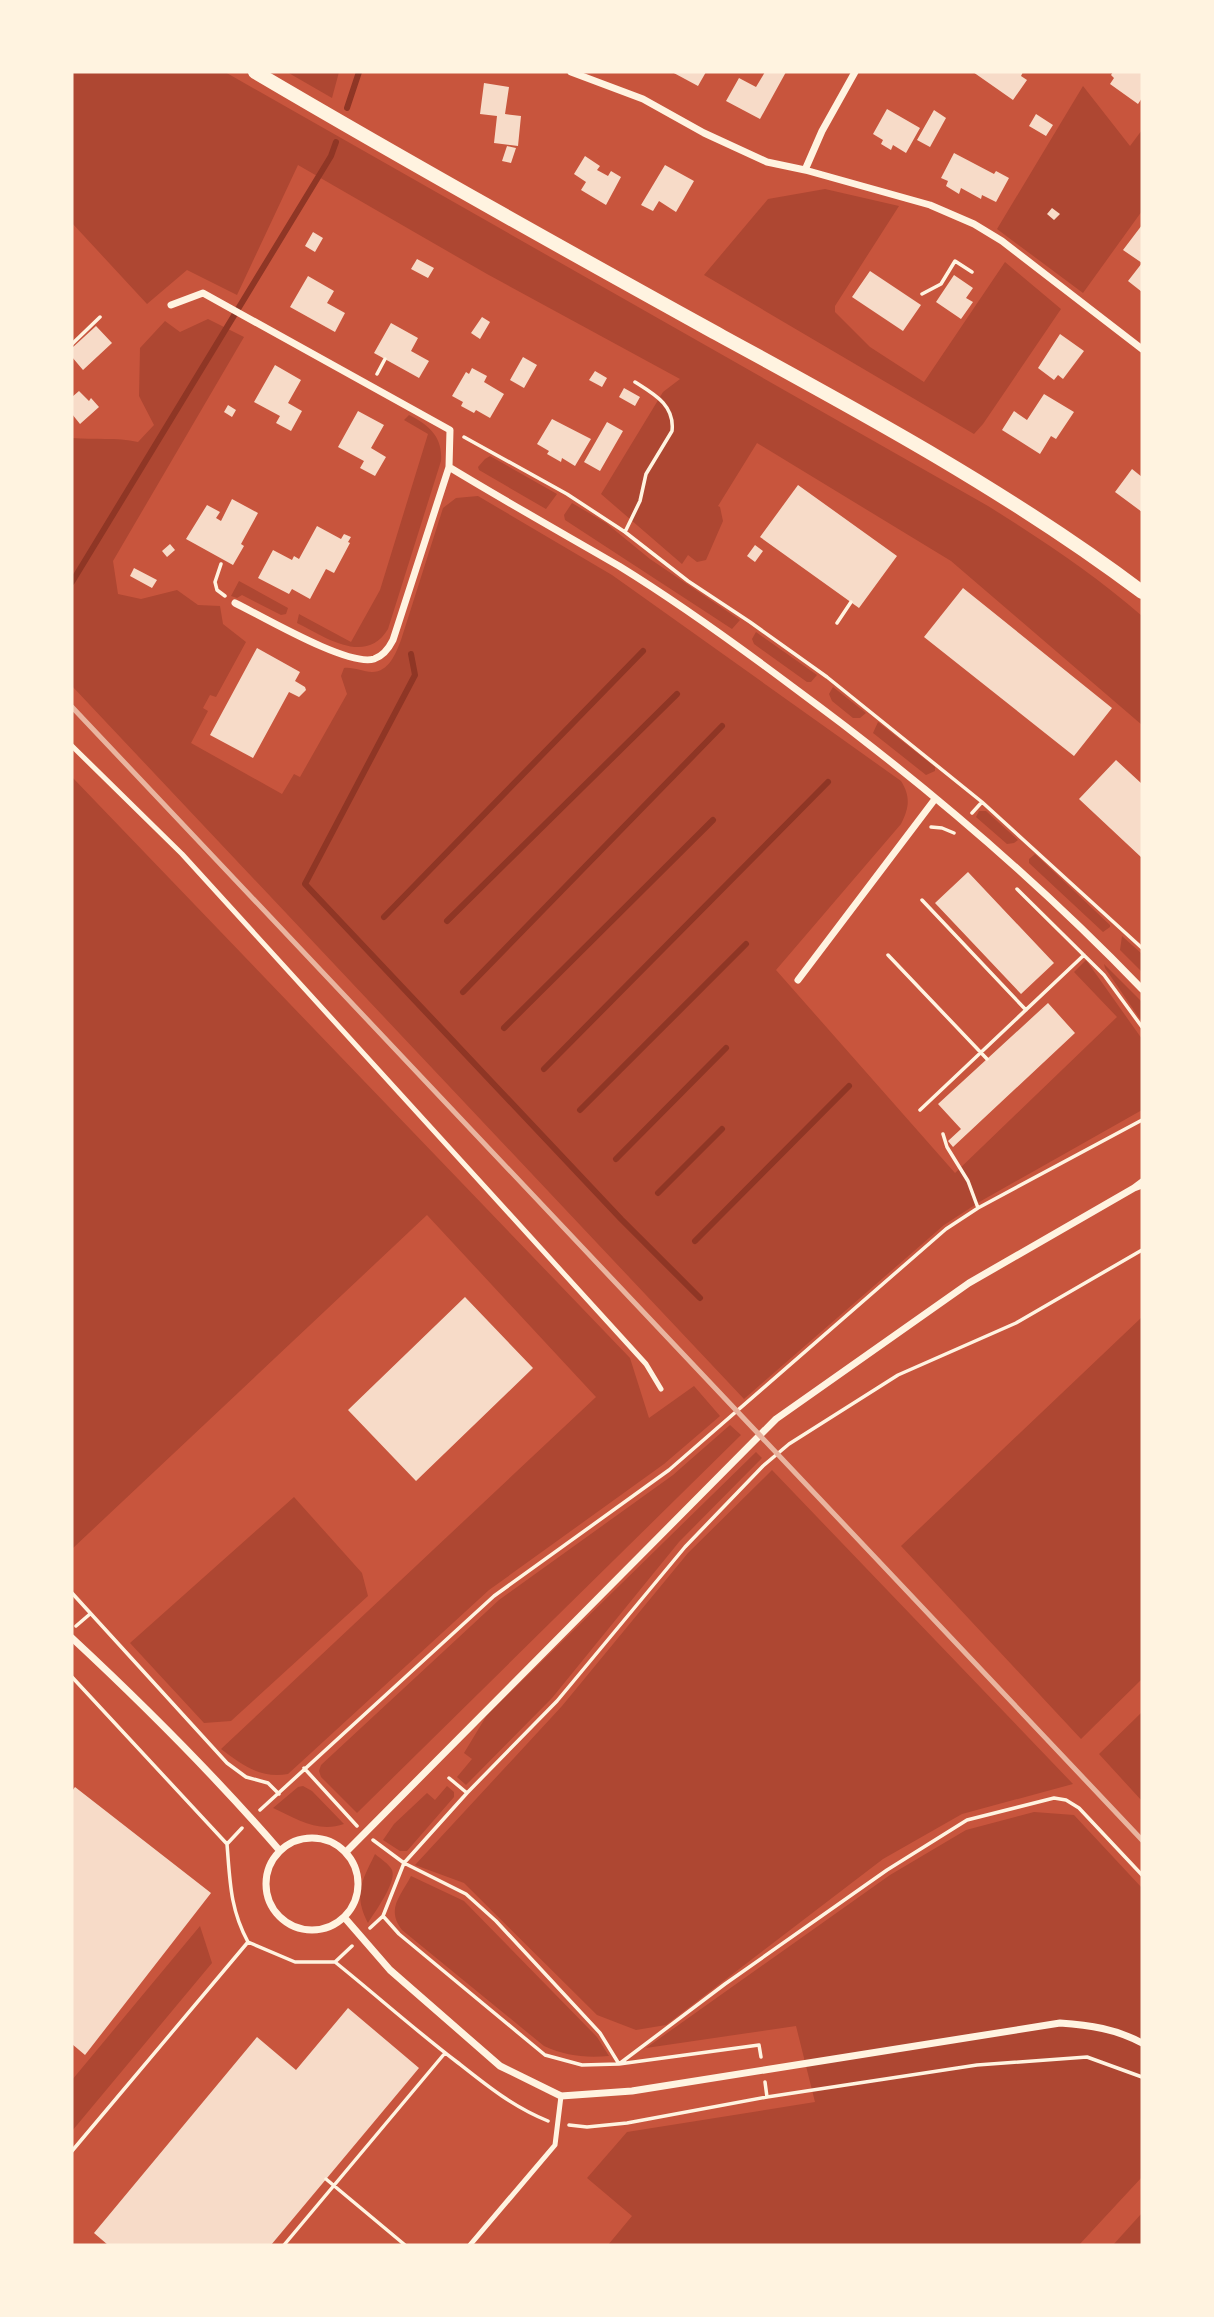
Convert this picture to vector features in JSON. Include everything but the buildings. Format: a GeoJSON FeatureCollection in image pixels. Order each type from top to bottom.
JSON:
{"type":"FeatureCollection","features":[{"type":"Feature","properties":{"kind":"main road"},"geometry":{"type":"LineString","coordinates":[[255,72],[998,493],[1060,533],[1142,592]]}},
{"type":"Feature","properties":{"kind":"street"},"geometry":{"type":"LineString","coordinates":[[571,72],[643,100],[704,133],[767,162],[930,205],[974,223],[1002,241],[1142,349]]}},
{"type":"Feature","properties":{"kind":"street"},"geometry":{"type":"LineString","coordinates":[[805,170],[822,131],[855,72]]}},
{"type":"Feature","properties":{"kind":"street"},"geometry":{"type":"LineString","coordinates":[[171,305],[203,293],[450,429],[449,467],[393,640],[382,655],[366,660],[341,655],[235,603]]}},
{"type":"Feature","properties":{"kind":"street"},"geometry":{"type":"LineString","coordinates":[[449,467],[620,567],[724,637],[857,735],[965,822],[1085,932],[1142,989]]}},
{"type":"Feature","properties":{"kind":"street"},"geometry":{"type":"LineString","coordinates":[[798,980],[936,799]]}},
{"type":"Feature","properties":{"kind":"street"},"geometry":{"type":"LineString","coordinates":[[346,1852],[776,1419],[969,1283],[1140,1185]]}},
{"type":"Feature","properties":{"kind":"street"},"geometry":{"type":"LineString","coordinates":[[72,1638],[112,1675],[280,1851]]}},
{"type":"Feature","properties":{"kind":"street"},"geometry":{"type":"LineString","coordinates":[[313,1838],[325,1839],[346,1852],[357,1873],[358,1885],[356,1897],[344,1917],[334,1924],[311,1930],[289,1923],[279,1916],[272,1906],[266,1883],[268,1871],[280,1851],[301,1839],[313,1838]]}},
{"type":"Feature","properties":{"kind":"street"},"geometry":{"type":"LineString","coordinates":[[344,1917],[390,1970],[500,2066],[561,2096],[632,2091],[1060,2023],[1096,2025],[1142,2043]]}},
{"type":"Feature","properties":{"kind":"lane"},"geometry":{"type":"LineString","coordinates":[[72,746],[191,864],[646,1364],[662,1389]]}},
{"type":"Feature","properties":{"kind":"lane"},"geometry":{"type":"LineString","coordinates":[[470,2245],[555,2145],[561,2096]]}},
{"type":"Feature","properties":{"kind":"path"},"geometry":{"type":"LineString","coordinates":[[922,294],[941,284],[955,261],[972,271]]}},
{"type":"Feature","properties":{"kind":"path"},"geometry":{"type":"LineString","coordinates":[[72,344],[100,317]]}},
{"type":"Feature","properties":{"kind":"path"},"geometry":{"type":"LineString","coordinates":[[371,385],[385,359]]}},
{"type":"Feature","properties":{"kind":"path"},"geometry":{"type":"LineString","coordinates":[[625,532],[640,501],[646,474],[672,431],[673,424],[665,404],[635,382]]}},
{"type":"Feature","properties":{"kind":"path"},"geometry":{"type":"LineString","coordinates":[[450,429],[567,494],[625,532],[670,568],[750,622],[875,714],[1028,842],[1142,948]]}},
{"type":"Feature","properties":{"kind":"path"},"geometry":{"type":"LineString","coordinates":[[221,564],[215,582],[217,590],[235,603]]}},
{"type":"Feature","properties":{"kind":"path"},"geometry":{"type":"LineString","coordinates":[[836,623],[851,602]]}},
{"type":"Feature","properties":{"kind":"path"},"geometry":{"type":"LineString","coordinates":[[913,827],[942,828],[963,841]]}},
{"type":"Feature","properties":{"kind":"path"},"geometry":{"type":"LineString","coordinates":[[1009,881],[1104,975],[1142,1027]]}},
{"type":"Feature","properties":{"kind":"path"},"geometry":{"type":"LineString","coordinates":[[922,900],[1026,1010]]}},
{"type":"Feature","properties":{"kind":"path"},"geometry":{"type":"LineString","coordinates":[[888,955],[987,1059]]}},
{"type":"Feature","properties":{"kind":"path"},"geometry":{"type":"LineString","coordinates":[[920,1110],[1084,955]]}},
{"type":"Feature","properties":{"kind":"path"},"geometry":{"type":"LineString","coordinates":[[227,1844],[304,1768],[494,1595],[668,1470],[946,1228],[1142,1120]]}},
{"type":"Feature","properties":{"kind":"path"},"geometry":{"type":"LineString","coordinates":[[943,1135],[947,1147],[968,1181],[978,1208]]}},
{"type":"Feature","properties":{"kind":"path"},"geometry":{"type":"LineString","coordinates":[[72,1677],[227,1844],[231,1897],[236,1921],[248,1942],[295,1962],[335,1962],[383,1916],[404,1863],[467,1793],[557,1701],[685,1547],[762,1466],[789,1444],[898,1375],[1016,1323],[1142,1250]]}},
{"type":"Feature","properties":{"kind":"path"},"geometry":{"type":"LineString","coordinates":[[72,1593],[227,1763],[246,1777],[268,1783],[279,1794]]}},
{"type":"Feature","properties":{"kind":"path"},"geometry":{"type":"LineString","coordinates":[[72,1629],[90,1614]]}},
{"type":"Feature","properties":{"kind":"path"},"geometry":{"type":"LineString","coordinates":[[304,1768],[363,1833],[404,1863],[467,1894],[496,1921],[600,2033],[619,2063]]}},
{"type":"Feature","properties":{"kind":"path"},"geometry":{"type":"LineString","coordinates":[[449,1778],[467,1793]]}},
{"type":"Feature","properties":{"kind":"path"},"geometry":{"type":"LineString","coordinates":[[619,2063],[725,1984],[876,1878],[967,1820],[1054,1798],[1066,1800],[1079,1808],[1142,1875]]}},
{"type":"Feature","properties":{"kind":"path"},"geometry":{"type":"LineString","coordinates":[[383,1916],[399,1934],[545,2055],[582,2065],[619,2063],[759,2045],[767,2097]]}},
{"type":"Feature","properties":{"kind":"path"},"geometry":{"type":"LineString","coordinates":[[72,2151],[248,1942]]}},
{"type":"Feature","properties":{"kind":"path"},"geometry":{"type":"LineString","coordinates":[[284,2245],[445,2053]]}},
{"type":"Feature","properties":{"kind":"path"},"geometry":{"type":"LineString","coordinates":[[326,2179],[405,2245]]}},
{"type":"Feature","properties":{"kind":"shaded area"},"geometry":{"type":"Polygon","coordinates":[[[72,72],[225,72],[988,506],[1067,558],[1142,616],[1142,725],[951,561],[757,443],[718,506],[723,521],[706,560],[697,562],[688,555],[682,564],[601,494],[663,392],[680,379],[487,274],[298,165],[237,295],[187,270],[147,304],[72,223],[72,72]]]}},
{"type":"Feature","properties":{"kind":"shaded area"},"geometry":{"type":"Polygon","coordinates":[[[287,72],[339,72],[332,98],[287,72]]]}},
{"type":"Feature","properties":{"kind":"shaded area"},"geometry":{"type":"Polygon","coordinates":[[[1083,86],[1130,146],[1142,130],[1142,211],[1083,293],[997,229],[1083,86]]]}},
{"type":"Feature","properties":{"kind":"shaded area"},"geometry":{"type":"Polygon","coordinates":[[[825,189],[899,206],[835,306],[835,312],[870,347],[924,382],[1005,262],[1061,309],[974,434],[704,275],[768,199],[825,189]]]}},
{"type":"Feature","properties":{"kind":"shaded area"},"geometry":{"type":"Polygon","coordinates":[[[208,319],[244,337],[113,561],[118,594],[141,599],[177,590],[198,605],[220,606],[223,624],[246,642],[216,697],[210,695],[203,708],[208,711],[191,743],[282,794],[294,774],[300,777],[347,694],[341,676],[344,668],[378,671],[394,656],[443,508],[456,498],[478,496],[612,575],[901,781],[908,802],[901,824],[776,970],[955,1173],[1117,1017],[1074,972],[1086,960],[1142,1039],[1142,1110],[981,1201],[944,1225],[744,1399],[72,686],[72,438],[138,442],[154,425],[139,396],[140,348],[165,321],[180,332],[208,319]]]}},
{"type":"Feature","properties":{"kind":"shaded area"},"geometry":{"type":"Polygon","coordinates":[[[409,415],[433,433],[440,445],[441,461],[388,629],[379,640],[368,646],[357,647],[332,641],[297,623],[299,614],[351,642],[380,590],[428,434],[404,420],[409,415]]]}},
{"type":"Feature","properties":{"kind":"shaded area"},"geometry":{"type":"Polygon","coordinates":[[[490,456],[557,494],[546,509],[479,470],[478,467],[490,456]]]}},
{"type":"Feature","properties":{"kind":"shaded area"},"geometry":{"type":"Polygon","coordinates":[[[572,503],[606,523],[650,559],[740,620],[732,629],[565,520],[564,515],[572,503]]]}},
{"type":"Feature","properties":{"kind":"shaded area"},"geometry":{"type":"Polygon","coordinates":[[[239,581],[288,608],[286,614],[281,615],[242,595],[237,598],[231,596],[239,581]]]}},
{"type":"Feature","properties":{"kind":"shaded area"},"geometry":{"type":"Polygon","coordinates":[[[756,632],[817,675],[811,682],[807,682],[754,644],[752,639],[756,632]]]}},
{"type":"Feature","properties":{"kind":"shaded area"},"geometry":{"type":"Polygon","coordinates":[[[833,687],[866,713],[860,718],[853,718],[832,701],[829,694],[833,687]]]}},
{"type":"Feature","properties":{"kind":"shaded area"},"geometry":{"type":"Polygon","coordinates":[[[878,722],[935,767],[935,771],[926,775],[873,733],[878,722]]]}},
{"type":"Feature","properties":{"kind":"shaded area"},"geometry":{"type":"Polygon","coordinates":[[[72,777],[630,1358],[649,1418],[694,1386],[720,1416],[664,1464],[489,1590],[288,1774],[260,1773],[221,1749],[596,1397],[427,1215],[72,1549],[72,777]]]}},
{"type":"Feature","properties":{"kind":"shaded area"},"geometry":{"type":"Polygon","coordinates":[[[979,811],[986,811],[1018,840],[1007,844],[976,817],[979,811]]]}},
{"type":"Feature","properties":{"kind":"shaded area"},"geometry":{"type":"Polygon","coordinates":[[[1035,854],[1110,927],[1103,932],[1029,863],[1029,859],[1035,854]]]}},
{"type":"Feature","properties":{"kind":"shaded area"},"geometry":{"type":"Polygon","coordinates":[[[1122,936],[1142,954],[1142,972],[1120,950],[1122,936]]]}},
{"type":"Feature","properties":{"kind":"shaded area"},"geometry":{"type":"Polygon","coordinates":[[[1104,964],[1142,1002],[1142,1022],[1105,968],[1104,964]]]}},
{"type":"Feature","properties":{"kind":"shaded area"},"geometry":{"type":"Polygon","coordinates":[[[1142,1317],[1142,1679],[1081,1739],[901,1546],[1142,1317]]]}},
{"type":"Feature","properties":{"kind":"shaded area"},"geometry":{"type":"Polygon","coordinates":[[[730,1425],[741,1435],[357,1813],[321,1777],[321,1765],[499,1600],[673,1475],[730,1425]]]}},
{"type":"Feature","properties":{"kind":"shaded area"},"geometry":{"type":"Polygon","coordinates":[[[756,1452],[762,1458],[679,1542],[552,1698],[466,1785],[457,1777],[472,1759],[464,1753],[487,1715],[756,1452]]]}},
{"type":"Feature","properties":{"kind":"shaded area"},"geometry":{"type":"Polygon","coordinates":[[[772,1470],[1073,1784],[962,1814],[883,1859],[666,2025],[636,2030],[597,2015],[464,1883],[415,1865],[562,1706],[688,1553],[772,1470]]]}},
{"type":"Feature","properties":{"kind":"shaded area"},"geometry":{"type":"Polygon","coordinates":[[[294,1497],[362,1573],[368,1596],[231,1721],[204,1723],[130,1643],[294,1497]]]}},
{"type":"Feature","properties":{"kind":"shaded area"},"geometry":{"type":"Polygon","coordinates":[[[1141,1713],[1142,1715],[1142,1801],[1099,1754],[1141,1713]]]}},
{"type":"Feature","properties":{"kind":"shaded area"},"geometry":{"type":"Polygon","coordinates":[[[303,1786],[312,1791],[344,1824],[316,1826],[273,1808],[298,1787],[303,1786]]]}},
{"type":"Feature","properties":{"kind":"shaded area"},"geometry":{"type":"Polygon","coordinates":[[[447,1786],[454,1792],[454,1797],[407,1851],[400,1851],[383,1840],[394,1824],[427,1793],[435,1800],[447,1786]]]}},
{"type":"Feature","properties":{"kind":"shaded area"},"geometry":{"type":"Polygon","coordinates":[[[1034,1812],[1074,1815],[1142,1888],[1142,2177],[1079,2245],[608,2245],[632,2216],[587,2178],[627,2132],[815,2102],[796,2026],[646,2048],[890,1875],[966,1830],[1034,1812]]]}},
{"type":"Feature","properties":{"kind":"shaded area"},"geometry":{"type":"Polygon","coordinates":[[[375,1854],[389,1866],[393,1875],[384,1897],[368,1923],[360,1896],[363,1880],[375,1854]]]}},
{"type":"Feature","properties":{"kind":"shaded area"},"geometry":{"type":"Polygon","coordinates":[[[411,1876],[464,1901],[597,2037],[609,2056],[576,2056],[544,2046],[402,1930],[395,1916],[396,1903],[411,1876]]]}},
{"type":"Feature","properties":{"kind":"shaded area"},"geometry":{"type":"Polygon","coordinates":[[[200,1926],[212,1963],[72,2131],[72,2080],[200,1926]]]}},
{"type":"Feature","properties":{"kind":"shaded area"},"geometry":{"type":"Polygon","coordinates":[[[1142,2213],[1142,2245],[1113,2245],[1142,2213]]]}},
{"type":"Feature","properties":{"kind":"waterway"},"geometry":{"type":"LineString","coordinates":[[347,108],[359,72]]}},
{"type":"Feature","properties":{"kind":"waterway"},"geometry":{"type":"LineString","coordinates":[[72,582],[331,156],[336,142]]}},
{"type":"Feature","properties":{"kind":"waterway"},"geometry":{"type":"LineString","coordinates":[[384,917],[643,651]]}},
{"type":"Feature","properties":{"kind":"waterway"},"geometry":{"type":"LineString","coordinates":[[411,654],[415,675],[305,884],[621,1219],[700,1298]]}},
{"type":"Feature","properties":{"kind":"waterway"},"geometry":{"type":"LineString","coordinates":[[447,921],[677,694]]}},
{"type":"Feature","properties":{"kind":"waterway"},"geometry":{"type":"LineString","coordinates":[[463,992],[722,726]]}},
{"type":"Feature","properties":{"kind":"waterway"},"geometry":{"type":"LineString","coordinates":[[544,1069],[828,782]]}},
{"type":"Feature","properties":{"kind":"waterway"},"geometry":{"type":"LineString","coordinates":[[504,1028],[713,820]]}},
{"type":"Feature","properties":{"kind":"waterway"},"geometry":{"type":"LineString","coordinates":[[580,1110],[746,944]]}},
{"type":"Feature","properties":{"kind":"waterway"},"geometry":{"type":"LineString","coordinates":[[616,1159],[726,1048]]}},
{"type":"Feature","properties":{"kind":"waterway"},"geometry":{"type":"LineString","coordinates":[[695,1241],[849,1086]]}},
{"type":"Feature","properties":{"kind":"waterway"},"geometry":{"type":"LineString","coordinates":[[658,1193],[722,1129]]}},
{"type":"Feature","properties":{"kind":"railway"},"geometry":{"type":"LineString","coordinates":[[72,707],[1142,1840]]}}]}
